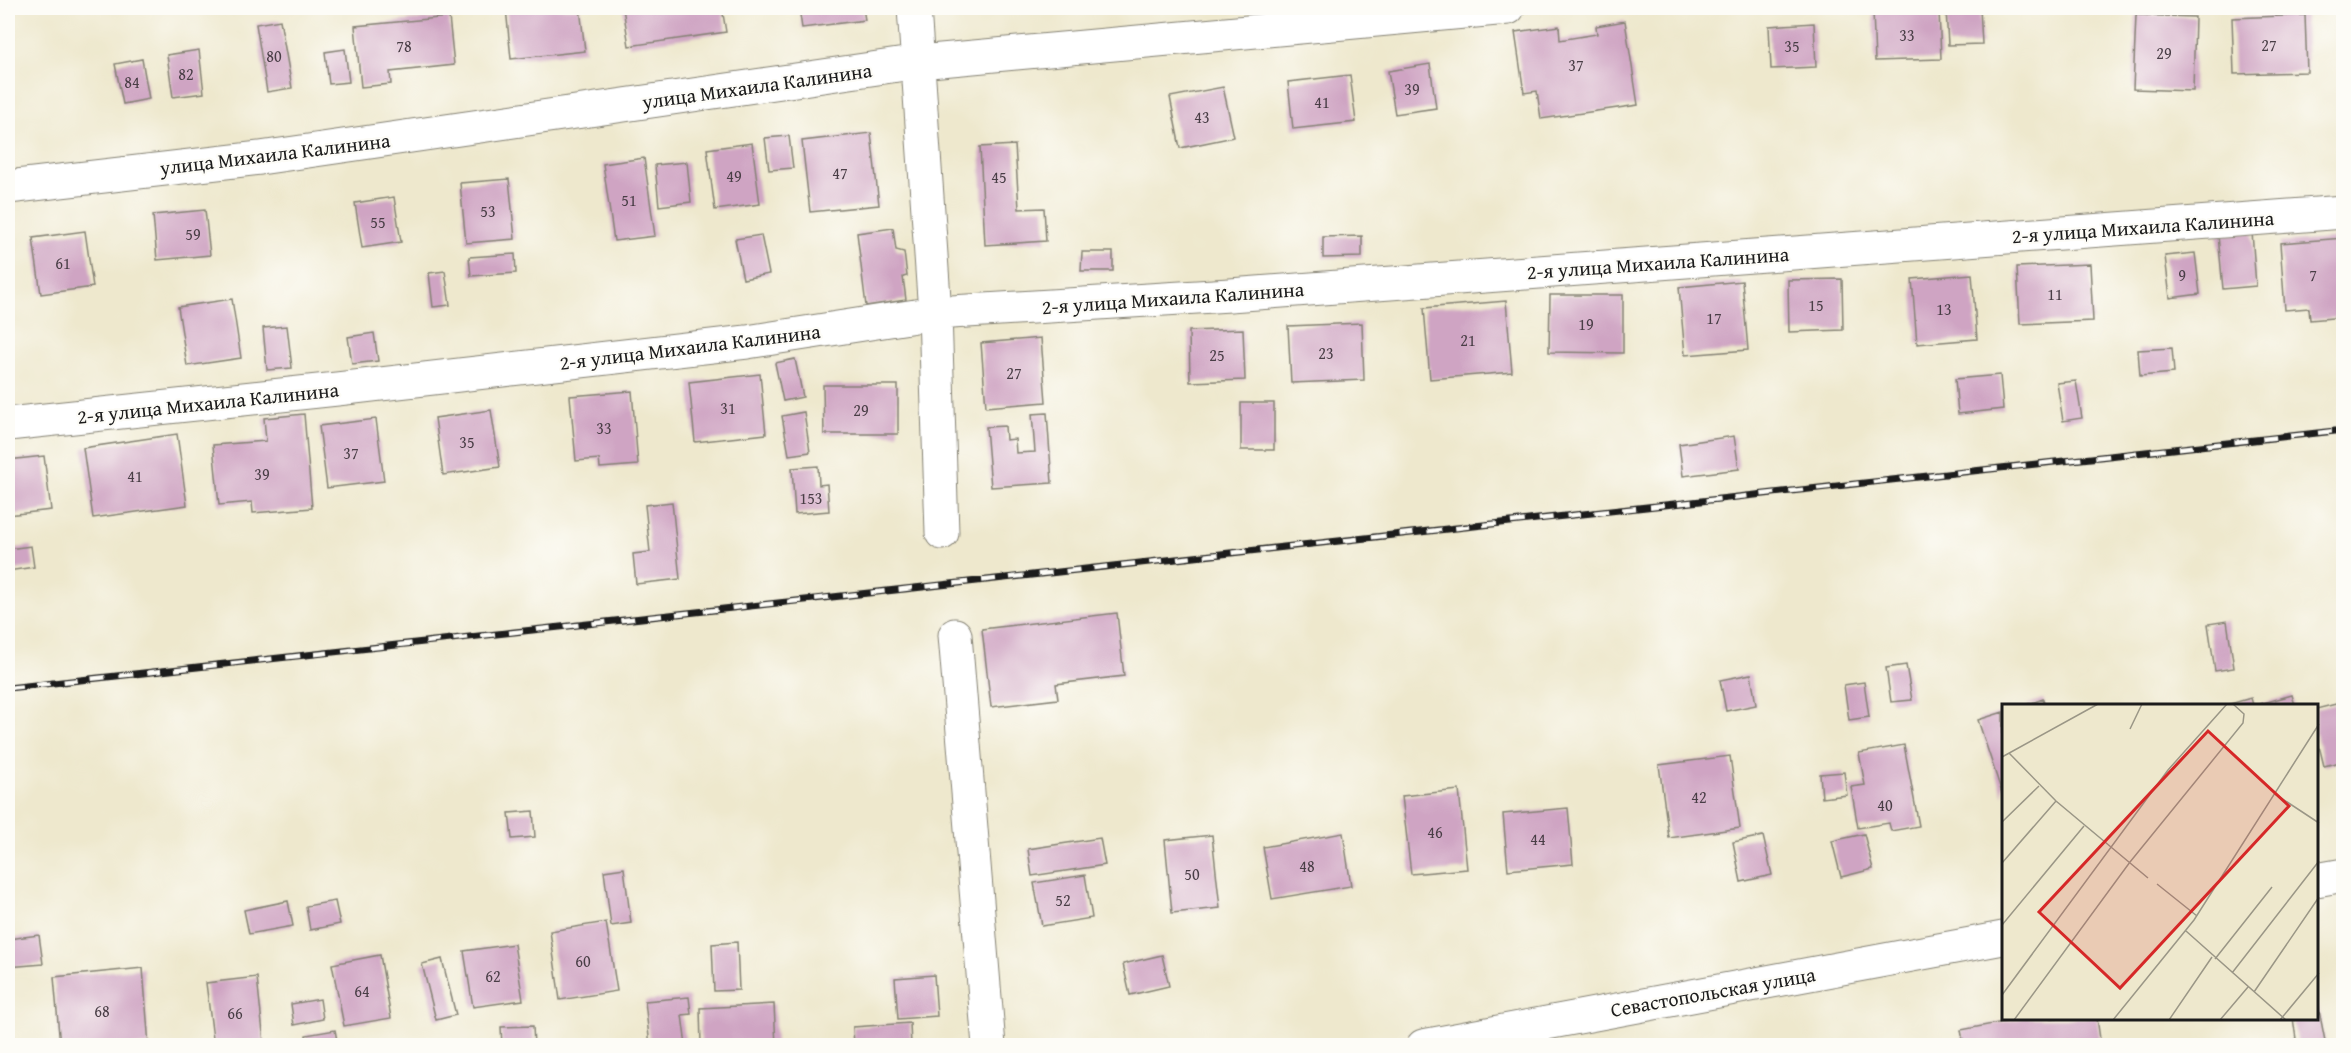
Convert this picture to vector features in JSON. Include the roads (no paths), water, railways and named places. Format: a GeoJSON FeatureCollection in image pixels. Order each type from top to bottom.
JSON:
{"type":"FeatureCollection","features":[{"type":"Feature","properties":{"kind":"street"},"geometry":{"type":"LineString","coordinates":[[914,8],[935,313],[942,532]]}},
{"type":"Feature","properties":{"kind":"street","name":"улица Михаила Калинина"},"geometry":{"type":"LineString","coordinates":[[8,187],[260,158],[919,62],[1508,8]]}},
{"type":"Feature","properties":{"kind":"street","name":"2-я улица Михаила Калинина"},"geometry":{"type":"LineString","coordinates":[[8,424],[337,390],[747,342],[935,313],[1230,295],[2343,213]]}},
{"type":"Feature","properties":{"kind":"street"},"geometry":{"type":"LineString","coordinates":[[955,635],[989,1046]]}},
{"type":"Feature","properties":{"kind":"street","name":"Севастопольская улица"},"geometry":{"type":"LineString","coordinates":[[1423,1046],[2002,938]]}},
{"type":"Feature","properties":{"kind":"railway"},"geometry":{"type":"LineString","coordinates":[[8,688],[2344,430]]}}]}
